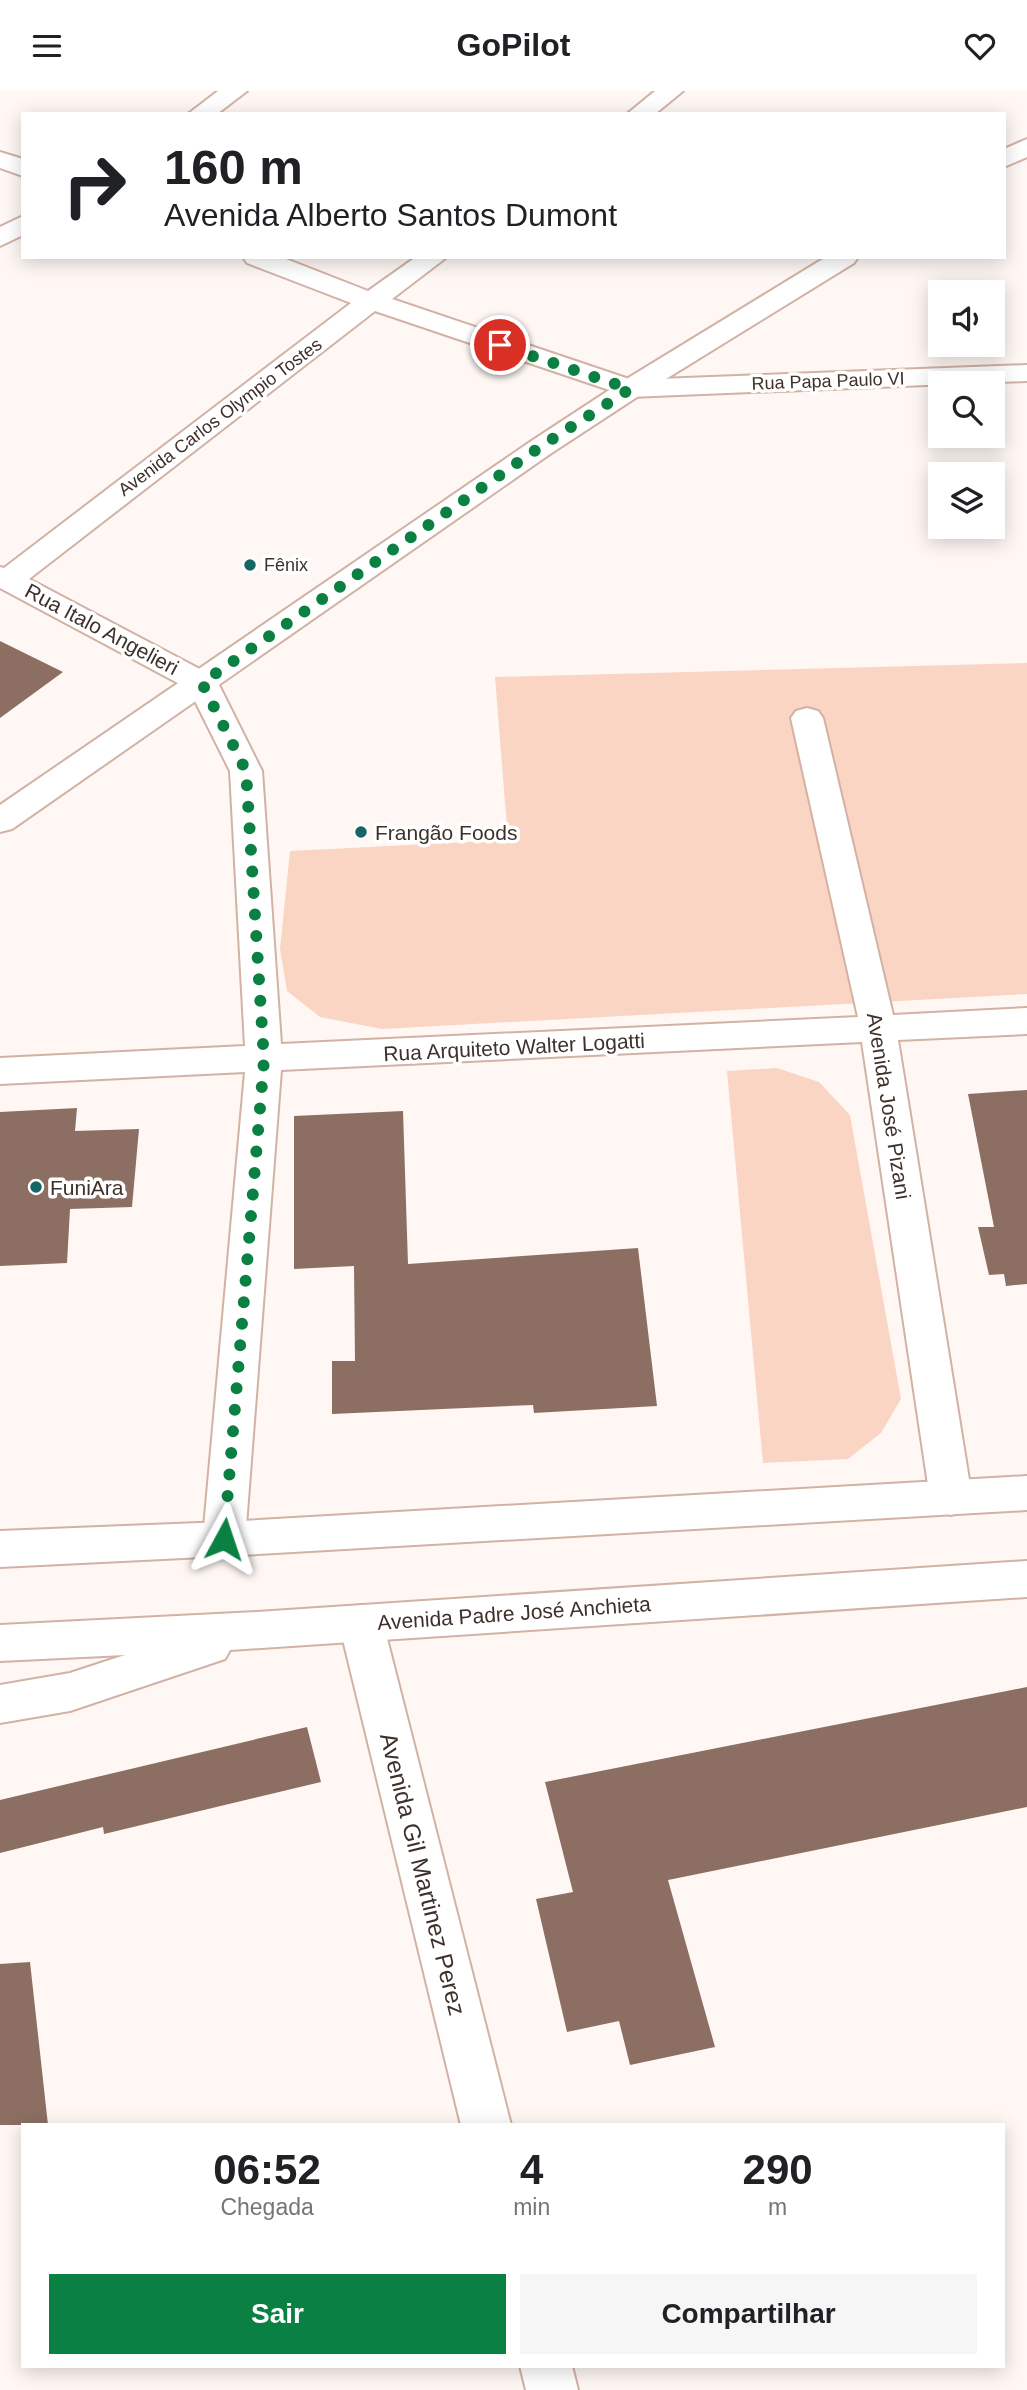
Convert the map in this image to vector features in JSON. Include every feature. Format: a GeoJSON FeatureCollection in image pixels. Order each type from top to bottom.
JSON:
{"type":"FeatureCollection","features":[{"type":"Feature","properties":{"kind":"street"},"geometry":{"type":"LineString","coordinates":[[203,112],[235,91]]}},
{"type":"Feature","properties":{"kind":"street"},"geometry":{"type":"LineString","coordinates":[[642,112],[671,91]]}},
{"type":"Feature","properties":{"kind":"street"},"geometry":{"type":"LineString","coordinates":[[1006,159],[1027,146]]}},
{"type":"Feature","properties":{"kind":"street"},"geometry":{"type":"LineString","coordinates":[[0,160],[21,167]]}},
{"type":"Feature","properties":{"kind":"street"},"geometry":{"type":"LineString","coordinates":[[0,238],[21,225]]}},
{"type":"Feature","properties":{"kind":"street"},"geometry":{"type":"LineString","coordinates":[[261,259],[371,301],[630,389]]}},
{"type":"Feature","properties":{"kind":"street","name":"Avenida Carlos Olympio Tostes"},"geometry":{"type":"LineString","coordinates":[[4,578],[371,301],[431,259]]}},
{"type":"Feature","properties":{"kind":"street"},"geometry":{"type":"LineString","coordinates":[[0,821],[540,447],[842,259]]}},
{"type":"Feature","properties":{"kind":"street","name":"Rua Papa Paulo VI"},"geometry":{"type":"LineString","coordinates":[[630,389],[1027,373]]}},
{"type":"Feature","properties":{"kind":"street","name":"Rua Italo Angelieri"},"geometry":{"type":"LineString","coordinates":[[4,578],[202,683]]}},
{"type":"Feature","properties":{"kind":"street"},"geometry":{"type":"LineString","coordinates":[[202,683],[246,771],[264,1060],[224,1539]]}},
{"type":"Feature","properties":{"kind":"street","name":"Avenida José Pizani"},"geometry":{"type":"LineString","coordinates":[[807,718],[878,1027],[951,1498]]}},
{"type":"Feature","properties":{"kind":"street","name":"Rua Arquiteto Walter Logatti"},"geometry":{"type":"LineString","coordinates":[[0,1072],[1027,1021]]}},
{"type":"Feature","properties":{"kind":"street"},"geometry":{"type":"LineString","coordinates":[[0,1549],[224,1539],[1027,1493]]}},
{"type":"Feature","properties":{"kind":"street","name":"Avenida Padre José Anchieta"},"geometry":{"type":"LineString","coordinates":[[0,1643],[257,1630],[1027,1579]]}},
{"type":"Feature","properties":{"kind":"street","name":"Avenida Gil Martinez Perez"},"geometry":{"type":"LineString","coordinates":[[361,1623],[486,2123]]}},
{"type":"Feature","properties":{"kind":"street"},"geometry":{"type":"LineString","coordinates":[[0,1704],[70,1692],[257,1630]]}},
{"type":"Feature","properties":{"kind":"street"},"geometry":{"type":"LineString","coordinates":[[546,2368],[552,2390]]}},
{"type":"Feature","properties":{"kind":"shaded area"},"geometry":{"type":"Polygon","coordinates":[[[1027,663],[1027,994],[382,1029],[320,1017],[287,991],[280,949],[290,851],[508,840],[495,677],[1027,663]]]}},
{"type":"Feature","properties":{"kind":"shaded area"},"geometry":{"type":"Polygon","coordinates":[[[777,1068],[819,1082],[850,1115],[901,1399],[881,1433],[848,1459],[763,1463],[727,1071],[777,1068]]]}},
{"type":"Feature","properties":{"kind":"building"},"geometry":{"type":"Polygon","coordinates":[[[0,641],[63,672],[0,718],[0,641]]]}},
{"type":"Feature","properties":{"kind":"building"},"geometry":{"type":"Polygon","coordinates":[[[1027,1090],[1027,1284],[1006,1286],[1004,1274],[989,1275],[978,1227],[994,1227],[968,1094],[1027,1090]]]}},
{"type":"Feature","properties":{"kind":"building","name":"FuniAra"},"geometry":{"type":"Polygon","coordinates":[[[77,1108],[75,1131],[139,1129],[132,1207],[70,1209],[67,1263],[0,1266],[0,1112],[77,1108]]]}},
{"type":"Feature","properties":{"kind":"building"},"geometry":{"type":"Polygon","coordinates":[[[403,1111],[408,1264],[638,1248],[657,1406],[534,1413],[533,1405],[332,1414],[332,1361],[355,1361],[354,1266],[294,1269],[294,1116],[403,1111]]]}},
{"type":"Feature","properties":{"kind":"building"},"geometry":{"type":"Polygon","coordinates":[[[1027,1687],[1027,1807],[668,1880],[715,2047],[630,2065],[619,2021],[567,2032],[536,1899],[573,1892],[545,1782],[1027,1687]]]}},
{"type":"Feature","properties":{"kind":"building"},"geometry":{"type":"Polygon","coordinates":[[[307,1727],[321,1782],[104,1834],[103,1827],[0,1853],[0,1800],[307,1727]]]}},
{"type":"Feature","properties":{"kind":"building"},"geometry":{"type":"Polygon","coordinates":[[[30,1962],[48,2123],[0,2125],[0,1964],[30,1962]]]}},
{"type":"Feature","properties":{"kind":"place","name":"Fênix"},"geometry":{"type":"Point","coordinates":[250,565]}},
{"type":"Feature","properties":{"kind":"place","name":"Frangão Foods"},"geometry":{"type":"Point","coordinates":[361,832]}},
{"type":"Feature","properties":{"kind":"place","name":"FuniAra"},"geometry":{"type":"Point","coordinates":[36,1187]}},
{"type":"Feature","properties":{"kind":"route"},"geometry":{"type":"LineString","coordinates":[[224,1539],[264,1060],[246,771],[202,683],[540,447],[630,389],[500,345]]}}]}
